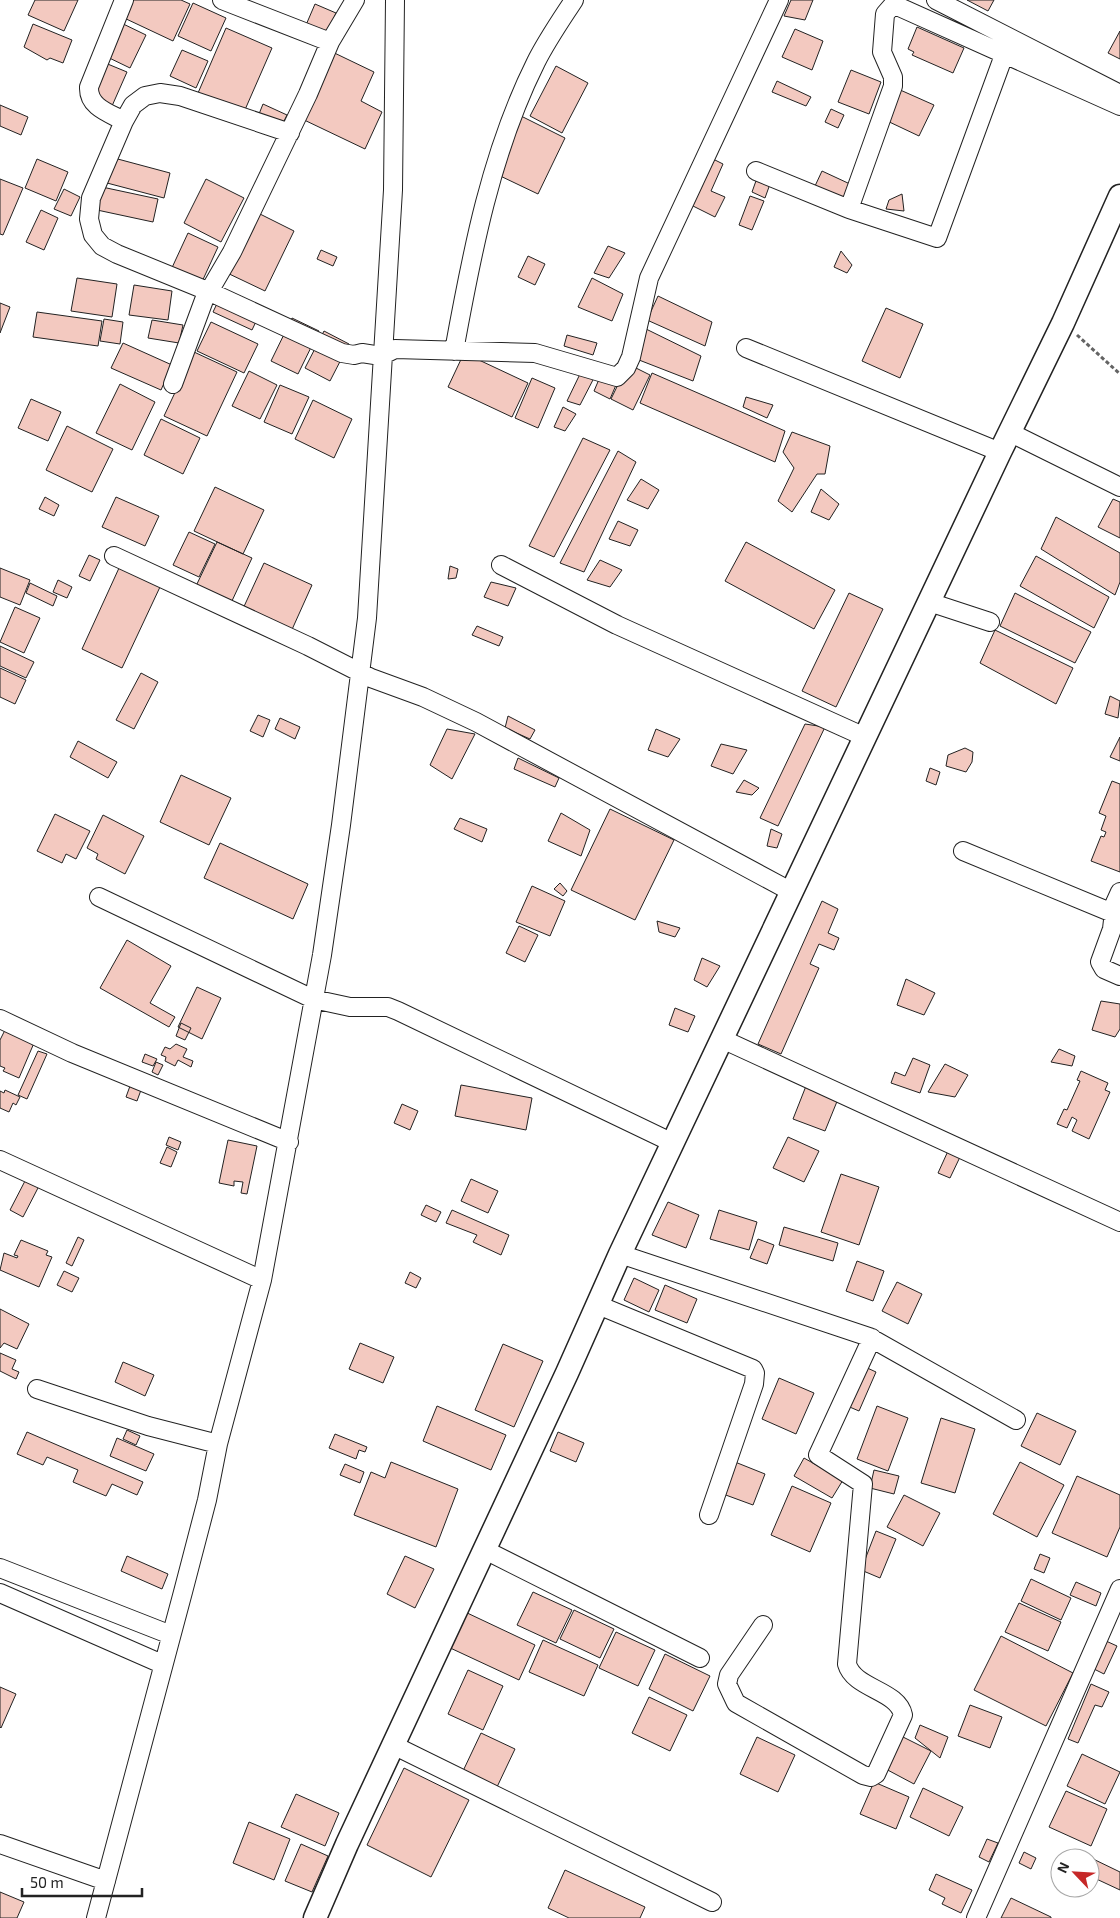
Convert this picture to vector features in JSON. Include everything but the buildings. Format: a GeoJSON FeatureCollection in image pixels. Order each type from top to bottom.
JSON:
{"type":"FeatureCollection","features":[{"type":"Feature","properties":{"kind":"main road"},"geometry":{"type":"LineString","coordinates":[[315,1918],[620,1254],[1063,323],[1120,196]]}},
{"type":"Feature","properties":{"kind":"street"},"geometry":{"type":"LineString","coordinates":[[124,0],[90,87],[89,95],[91,101],[97,106],[124,121]]}},
{"type":"Feature","properties":{"kind":"street"},"geometry":{"type":"LineString","coordinates":[[222,0],[330,42]]}},
{"type":"Feature","properties":{"kind":"street"},"geometry":{"type":"LineString","coordinates":[[173,384],[210,292],[232,252],[290,132],[330,42],[355,0]]}},
{"type":"Feature","properties":{"kind":"street"},"geometry":{"type":"LineString","coordinates":[[96,1918],[207,1500],[218,1444],[262,1280],[289,1142],[341,825],[368,599],[392,190],[395,0]]}},
{"type":"Feature","properties":{"kind":"street"},"geometry":{"type":"LineString","coordinates":[[454,351],[470,263],[496,161],[536,61],[574,0]]}},
{"type":"Feature","properties":{"kind":"street"},"geometry":{"type":"LineString","coordinates":[[290,132],[180,96],[160,93],[145,96],[133,105],[124,121],[91,198],[89,219],[93,236],[102,246],[117,254],[210,292],[342,353],[381,356],[395,349],[535,353],[612,377],[621,374],[631,357],[649,278],[779,0]]}},
{"type":"Feature","properties":{"kind":"street"},"geometry":{"type":"LineString","coordinates":[[936,0],[1120,94]]}},
{"type":"Feature","properties":{"kind":"street"},"geometry":{"type":"LineString","coordinates":[[849,209],[893,86],[893,77],[882,52],[887,10],[897,6],[1120,106]]}},
{"type":"Feature","properties":{"kind":"street"},"geometry":{"type":"LineString","coordinates":[[756,171],[849,209],[937,238],[1004,55]]}},
{"type":"Feature","properties":{"kind":"street"},"geometry":{"type":"LineString","coordinates":[[746,348],[1000,452]]}},
{"type":"Feature","properties":{"kind":"street"},"geometry":{"type":"LineString","coordinates":[[1010,432],[1120,487]]}},
{"type":"Feature","properties":{"kind":"street"},"geometry":{"type":"LineString","coordinates":[[114,556],[275,630],[359,673],[423,697],[476,722],[792,892]]}},
{"type":"Feature","properties":{"kind":"street"},"geometry":{"type":"LineString","coordinates":[[501,565],[617,625],[865,737]]}},
{"type":"Feature","properties":{"kind":"street"},"geometry":{"type":"LineString","coordinates":[[929,602],[990,622]]}},
{"type":"Feature","properties":{"kind":"street"},"geometry":{"type":"LineString","coordinates":[[963,851],[1115,914]]}},
{"type":"Feature","properties":{"kind":"street"},"geometry":{"type":"LineString","coordinates":[[1120,892],[1115,903],[1112,930],[1100,962],[1104,969],[1120,976]]}},
{"type":"Feature","properties":{"kind":"street"},"geometry":{"type":"LineString","coordinates":[[99,897],[313,999],[350,1007],[388,1006],[673,1143]]}},
{"type":"Feature","properties":{"kind":"street"},"geometry":{"type":"LineString","coordinates":[[0,1019],[72,1053],[289,1142]]}},
{"type":"Feature","properties":{"kind":"street"},"geometry":{"type":"LineString","coordinates":[[722,1039],[1119,1219]]}},
{"type":"Feature","properties":{"kind":"street"},"geometry":{"type":"LineString","coordinates":[[0,1160],[262,1280]]}},
{"type":"Feature","properties":{"kind":"street"},"geometry":{"type":"LineString","coordinates":[[620,1254],[872,1338],[1016,1420]]}},
{"type":"Feature","properties":{"kind":"street"},"geometry":{"type":"LineString","coordinates":[[598,1305],[753,1369],[755,1374],[754,1384],[709,1515]]}},
{"type":"Feature","properties":{"kind":"street"},"geometry":{"type":"LineString","coordinates":[[763,1625],[729,1675],[727,1684],[736,1703],[871,1778],[876,1774],[903,1715],[900,1706],[854,1676],[847,1664],[863,1484],[818,1456],[872,1338]]}},
{"type":"Feature","properties":{"kind":"street"},"geometry":{"type":"LineString","coordinates":[[37,1389],[148,1426],[218,1444]]}},
{"type":"Feature","properties":{"kind":"street"},"geometry":{"type":"LineString","coordinates":[[485,1550],[700,1658]]}},
{"type":"Feature","properties":{"kind":"street"},"geometry":{"type":"LineString","coordinates":[[0,1568],[171,1635]]}},
{"type":"Feature","properties":{"kind":"street"},"geometry":{"type":"LineString","coordinates":[[976,1918],[1120,1589]]}},
{"type":"Feature","properties":{"kind":"street"},"geometry":{"type":"LineString","coordinates":[[0,1592],[162,1664]]}},
{"type":"Feature","properties":{"kind":"street"},"geometry":{"type":"LineString","coordinates":[[393,1745],[712,1902]]}},
{"type":"Feature","properties":{"kind":"street"},"geometry":{"type":"LineString","coordinates":[[0,1844],[106,1881]]}},
{"type":"Feature","properties":{"kind":"path"},"geometry":{"type":"LineString","coordinates":[[1063,323],[1120,374]]}}]}
